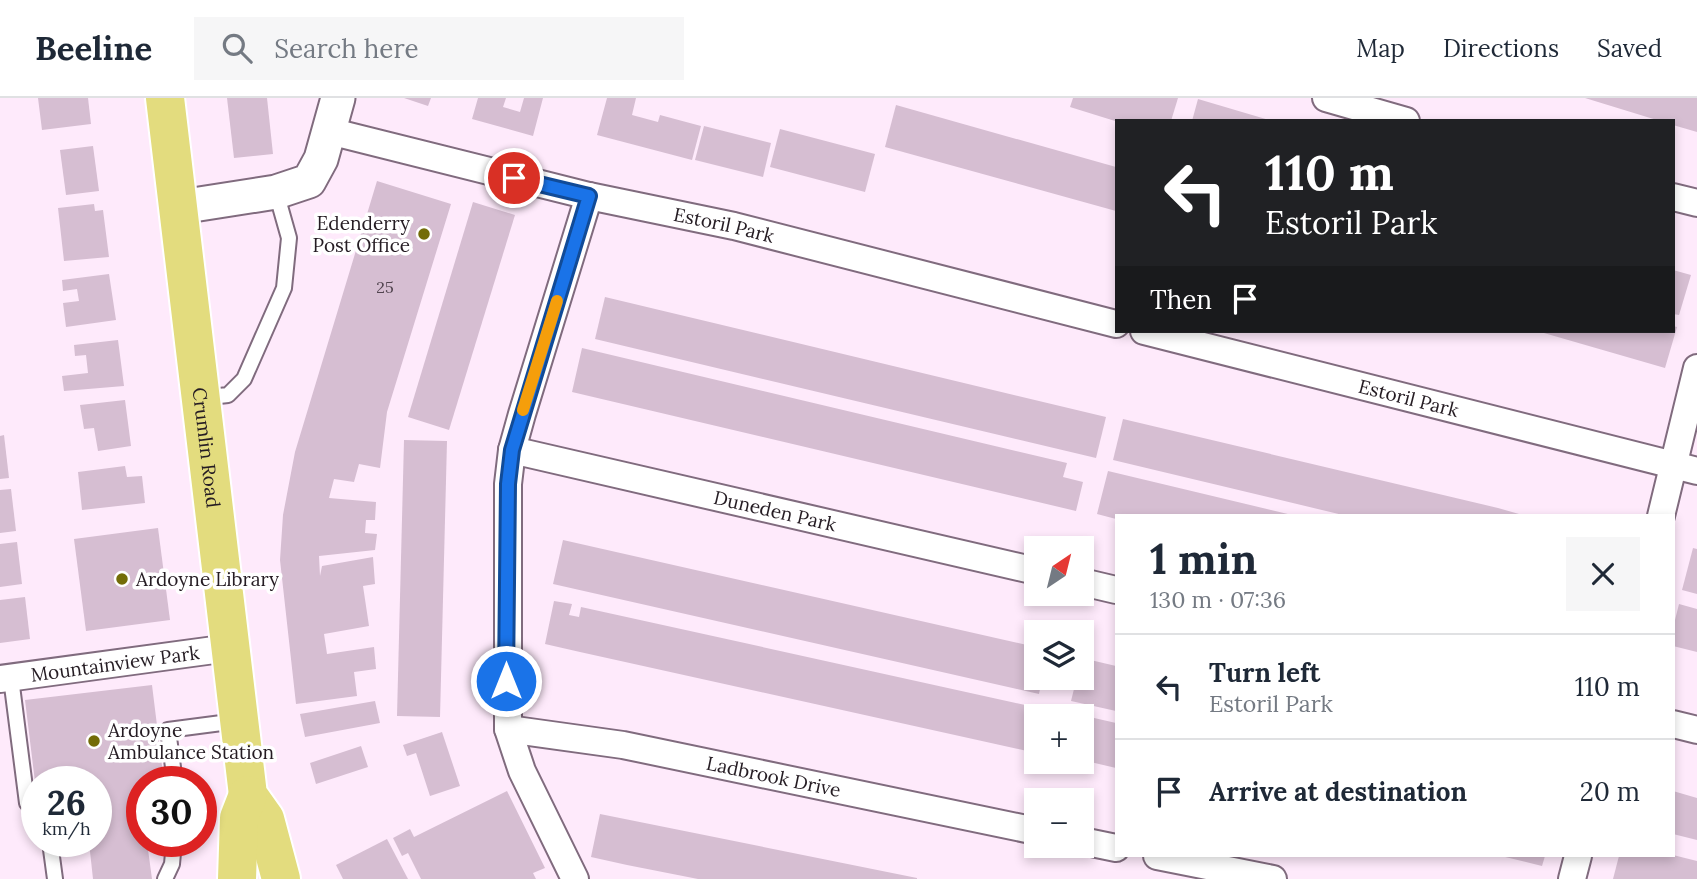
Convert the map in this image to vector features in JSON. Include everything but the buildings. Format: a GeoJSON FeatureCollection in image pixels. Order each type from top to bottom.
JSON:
{"type":"FeatureCollection","features":[{"type":"Feature","properties":{"kind":"highway","name":"Crumlin Road"},"geometry":{"type":"LineString","coordinates":[[164,98],[180,207],[248,795],[265,819],[281,879]]}},
{"type":"Feature","properties":{"kind":"highway","name":"Crumlin Road"},"geometry":{"type":"LineString","coordinates":[[237,879],[239,818],[248,795]]}},
{"type":"Feature","properties":{"kind":"street"},"geometry":{"type":"LineString","coordinates":[[180,207],[276,192],[309,181],[321,159],[338,98]]}},
{"type":"Feature","properties":{"kind":"street"},"geometry":{"type":"LineString","coordinates":[[1326,98],[1399,119]]}},
{"type":"Feature","properties":{"kind":"street","name":"Estoril Park"},"geometry":{"type":"LineString","coordinates":[[328,131],[589,196],[734,226],[1115,324]]}},
{"type":"Feature","properties":{"kind":"street"},"geometry":{"type":"LineString","coordinates":[[575,879],[522,771],[508,729],[508,484],[512,450],[589,196]]}},
{"type":"Feature","properties":{"kind":"street"},"geometry":{"type":"LineString","coordinates":[[1675,198],[1697,203]]}},
{"type":"Feature","properties":{"kind":"street","name":"Estoril Park"},"geometry":{"type":"LineString","coordinates":[[1152,333],[1685,468]]}},
{"type":"Feature","properties":{"kind":"street"},"geometry":{"type":"LineString","coordinates":[[1662,514],[1685,468],[1697,368]]}},
{"type":"Feature","properties":{"kind":"street","name":"Duneden Park"},"geometry":{"type":"LineString","coordinates":[[512,450],[1024,568]]}},
{"type":"Feature","properties":{"kind":"street"},"geometry":{"type":"LineString","coordinates":[[1094,585],[1115,590]]}},
{"type":"Feature","properties":{"kind":"street","name":"Mountainview Park"},"geometry":{"type":"LineString","coordinates":[[5,679],[229,648]]}},
{"type":"Feature","properties":{"kind":"street"},"geometry":{"type":"LineString","coordinates":[[1675,724],[1697,730]]}},
{"type":"Feature","properties":{"kind":"street","name":"Ladbrook Drive"},"geometry":{"type":"LineString","coordinates":[[508,729],[623,745],[1024,829]]}},
{"type":"Feature","properties":{"kind":"street"},"geometry":{"type":"LineString","coordinates":[[1094,843],[1115,848]]}},
{"type":"Feature","properties":{"kind":"street"},"geometry":{"type":"LineString","coordinates":[[1162,857],[1273,879]]}},
{"type":"Feature","properties":{"kind":"street"},"geometry":{"type":"LineString","coordinates":[[1572,879],[1578,857]]}},
{"type":"Feature","properties":{"kind":"lane"},"geometry":{"type":"LineString","coordinates":[[201,398],[228,395],[244,379],[284,288],[289,238],[276,192]]}},
{"type":"Feature","properties":{"kind":"lane"},"geometry":{"type":"LineString","coordinates":[[5,679],[21,769]]}},
{"type":"Feature","properties":{"kind":"lane"},"geometry":{"type":"LineString","coordinates":[[173,766],[169,730],[238,720]]}},
{"type":"Feature","properties":{"kind":"lane"},"geometry":{"type":"LineString","coordinates":[[52,857],[55,879]]}},
{"type":"Feature","properties":{"kind":"lane"},"geometry":{"type":"LineString","coordinates":[[165,879],[173,857]]}},
{"type":"Feature","properties":{"kind":"slow traffic"},"geometry":{"type":"LineString","coordinates":[[523,410],[557,301]]}},
{"type":"Feature","properties":{"kind":"place","name":"Edenderry Post Office"},"geometry":{"type":"Point","coordinates":[424,234]}},
{"type":"Feature","properties":{"kind":"place","name":"Ardoyne Library"},"geometry":{"type":"Point","coordinates":[122,579]}},
{"type":"Feature","properties":{"kind":"place","name":"Ardoyne Ambulance Station"},"geometry":{"type":"Point","coordinates":[94,741]}},
{"type":"Feature","properties":{"kind":"route"},"geometry":{"type":"LineString","coordinates":[[506,681],[508,484],[512,450],[589,196],[514,178]]}}]}
